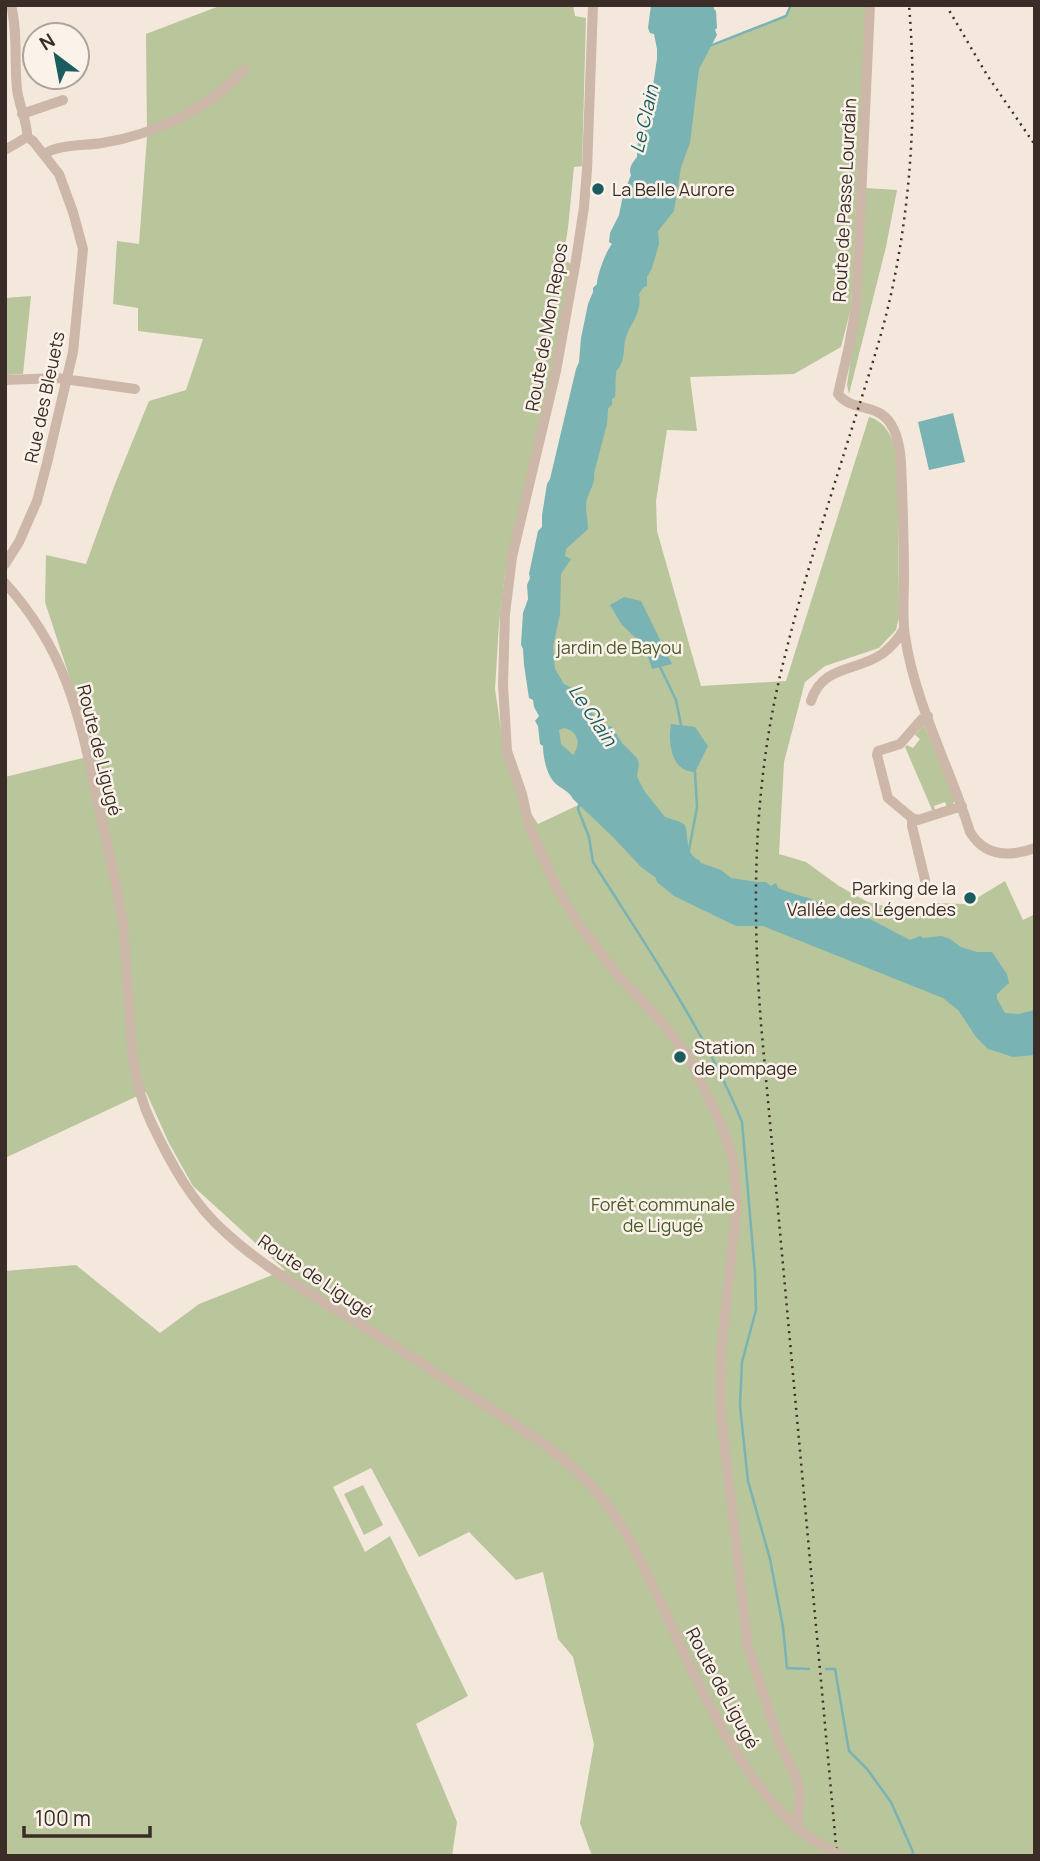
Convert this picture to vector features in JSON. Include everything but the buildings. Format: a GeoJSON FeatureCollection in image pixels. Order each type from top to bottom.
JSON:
{"type":"FeatureCollection","features":[{"type":"Feature","properties":{"kind":"street"},"geometry":{"type":"LineString","coordinates":[[5,150],[27,137],[28,131],[17,89],[15,20],[11,5]]}},
{"type":"Feature","properties":{"kind":"street","name":"Route de Mon Repos"},"geometry":{"type":"LineString","coordinates":[[593,5],[584,206],[556,371],[512,557],[505,614],[502,651],[508,751],[529,825],[555,887],[598,951],[667,1028],[689,1057],[718,1118],[733,1158],[737,1205],[723,1324],[719,1376],[720,1407],[748,1647],[780,1744],[800,1792]]}},
{"type":"Feature","properties":{"kind":"street","name":"Route de Passe Lourdain"},"geometry":{"type":"LineString","coordinates":[[870,5],[856,306],[838,394],[843,400],[880,412],[887,417],[899,443],[905,628]]}},
{"type":"Feature","properties":{"kind":"street"},"geometry":{"type":"LineString","coordinates":[[44,154],[52,149],[110,142],[153,129],[209,100],[244,70]]}},
{"type":"Feature","properties":{"kind":"street"},"geometry":{"type":"LineString","coordinates":[[22,114],[63,100]]}},
{"type":"Feature","properties":{"kind":"street","name":"Rue des Bleuets"},"geometry":{"type":"LineString","coordinates":[[5,564],[19,542],[37,502],[73,352],[83,249],[59,174],[27,137]]}},
{"type":"Feature","properties":{"kind":"street"},"geometry":{"type":"LineString","coordinates":[[5,380],[66,379],[135,389]]}},
{"type":"Feature","properties":{"kind":"street","name":"Route de Ligugé"},"geometry":{"type":"LineString","coordinates":[[5,583],[45,635],[76,708],[122,915],[132,1050],[141,1097],[168,1157],[194,1197],[224,1231],[276,1272],[522,1429],[562,1456],[589,1483],[631,1540],[732,1745],[757,1782],[797,1829],[841,1856]]}},
{"type":"Feature","properties":{"kind":"street"},"geometry":{"type":"LineString","coordinates":[[811,701],[815,689],[825,678],[881,655],[899,638],[905,628]]}},
{"type":"Feature","properties":{"kind":"street"},"geometry":{"type":"LineString","coordinates":[[905,628],[911,666],[970,832],[985,849],[995,852],[1022,853],[1035,848]]}},
{"type":"Feature","properties":{"kind":"street"},"geometry":{"type":"LineString","coordinates":[[928,716],[922,719],[900,744],[878,751],[888,798],[918,820],[962,806]]}},
{"type":"Feature","properties":{"kind":"street"},"geometry":{"type":"LineString","coordinates":[[912,818],[925,880]]}},
{"type":"Feature","properties":{"kind":"street"},"geometry":{"type":"LineString","coordinates":[[781,1812],[794,1806],[800,1792]]}},
{"type":"Feature","properties":{"kind":"street"},"geometry":{"type":"LineString","coordinates":[[797,1829],[800,1792]]}},
{"type":"Feature","properties":{"kind":"green space","name":"Forêt communale de Ligugé"},"geometry":{"type":"Polygon","coordinates":[[[222,5],[573,5],[575,16],[586,18],[582,166],[574,167],[563,259],[571,264],[550,379],[505,574],[495,689],[505,758],[518,794],[538,824],[589,800],[553,739],[545,618],[685,58],[786,16],[792,5],[866,5],[851,308],[841,347],[794,374],[690,377],[697,431],[667,430],[656,501],[657,531],[701,686],[786,681],[869,417],[885,427],[898,455],[899,617],[896,630],[879,648],[825,666],[805,682],[784,762],[779,854],[806,862],[839,886],[868,902],[934,918],[931,903],[967,904],[1005,881],[1023,920],[1035,914],[1035,1856],[592,1856],[580,1823],[594,1744],[573,1657],[558,1639],[543,1572],[516,1580],[469,1532],[419,1557],[371,1468],[333,1487],[365,1552],[390,1536],[468,1696],[416,1724],[457,1822],[452,1856],[5,1856],[5,1271],[76,1265],[160,1333],[199,1304],[285,1270],[193,1186],[169,1143],[146,1092],[5,1158],[5,777],[95,755],[45,602],[46,555],[86,564],[149,401],[186,390],[203,339],[138,331],[138,308],[113,304],[117,241],[139,244],[147,137],[146,34],[222,5]]]}},
{"type":"Feature","properties":{"kind":"green space"},"geometry":{"type":"Polygon","coordinates":[[[865,188],[897,190],[886,247],[849,394],[847,385],[861,289],[865,188]]]}},
{"type":"Feature","properties":{"kind":"green space"},"geometry":{"type":"Polygon","coordinates":[[[31,296],[23,374],[5,375],[5,298],[31,296]]]}},
{"type":"Feature","properties":{"kind":"green space"},"geometry":{"type":"Polygon","coordinates":[[[924,724],[955,800],[947,807],[945,802],[934,806],[933,812],[905,747],[907,745],[913,748],[920,739],[915,735],[924,724]]]}},
{"type":"Feature","properties":{"kind":"green space"},"geometry":{"type":"Polygon","coordinates":[[[363,1485],[383,1525],[364,1535],[344,1494],[363,1485]]]}},
{"type":"Feature","properties":{"kind":"water","name":"Le Clain"},"geometry":{"type":"Polygon","coordinates":[[[651,5],[714,5],[716,11],[717,35],[699,69],[690,143],[681,167],[674,211],[658,231],[659,244],[647,277],[647,286],[639,294],[638,313],[626,337],[622,361],[617,371],[615,397],[608,409],[594,482],[586,502],[588,529],[566,549],[565,556],[571,559],[561,574],[560,614],[553,647],[555,669],[564,684],[572,688],[595,718],[612,727],[622,743],[637,758],[637,777],[645,792],[665,817],[685,825],[689,850],[701,863],[721,870],[731,878],[766,882],[771,886],[776,883],[778,888],[825,906],[864,916],[910,940],[920,936],[941,936],[961,947],[977,952],[992,952],[1007,974],[1009,983],[997,994],[1005,1013],[1019,1014],[1035,1010],[1035,1055],[1013,1057],[988,1049],[976,1037],[958,1010],[943,998],[763,926],[736,926],[674,896],[556,784],[548,772],[535,721],[539,716],[533,700],[529,698],[521,645],[523,613],[528,599],[527,585],[538,531],[542,527],[547,484],[579,362],[588,304],[602,263],[612,244],[609,242],[610,233],[619,215],[631,168],[637,157],[640,131],[648,118],[657,49],[654,34],[650,33],[648,28],[651,5]],[[559,730],[561,744],[573,755],[577,739],[569,730],[559,730]]]}},
{"type":"Feature","properties":{"kind":"water"},"geometry":{"type":"Polygon","coordinates":[[[953,413],[965,462],[929,470],[918,422],[953,413]]]}},
{"type":"Feature","properties":{"kind":"water"},"geometry":{"type":"Polygon","coordinates":[[[624,597],[641,601],[672,664],[652,669],[645,647],[622,625],[610,605],[624,597]]]}},
{"type":"Feature","properties":{"kind":"water"},"geometry":{"type":"Polygon","coordinates":[[[671,724],[695,727],[708,746],[695,772],[687,771],[676,762],[671,747],[671,724]]]}},
{"type":"Feature","properties":{"kind":"waterway"},"geometry":{"type":"LineString","coordinates":[[710,46],[786,16],[791,5]]}},
{"type":"Feature","properties":{"kind":"waterway"},"geometry":{"type":"LineString","coordinates":[[660,667],[676,700],[681,725]]}},
{"type":"Feature","properties":{"kind":"waterway"},"geometry":{"type":"LineString","coordinates":[[689,850],[697,807],[695,772]]}},
{"type":"Feature","properties":{"kind":"waterway"},"geometry":{"type":"LineString","coordinates":[[580,803],[578,809],[589,837],[593,862],[692,1021],[742,1122],[756,1310],[742,1362],[740,1406],[748,1481],[770,1559],[783,1627],[787,1668],[809,1669]]}},
{"type":"Feature","properties":{"kind":"waterway"},"geometry":{"type":"LineString","coordinates":[[826,1669],[835,1669],[849,1751],[867,1769],[891,1802],[913,1852],[912,1856]]}},
{"type":"Feature","properties":{"kind":"railway"},"geometry":{"type":"LineString","coordinates":[[837,1856],[761,1024],[756,936],[757,849],[764,762],[780,676],[806,576],[880,336],[899,254],[911,148],[913,77],[909,5]]}},
{"type":"Feature","properties":{"kind":"railway"},"geometry":{"type":"LineString","coordinates":[[946,5],[987,75],[1035,145]]}},
{"type":"Feature","properties":{"kind":"place","name":"La Belle Aurore"},"geometry":{"type":"Point","coordinates":[598,189]}},
{"type":"Feature","properties":{"kind":"place","name":"Parking de la Vallée des Légendes"},"geometry":{"type":"Point","coordinates":[970,898]}},
{"type":"Feature","properties":{"kind":"place","name":"Station de pompage"},"geometry":{"type":"Point","coordinates":[680,1057]}},
{"type":"Feature","properties":{"kind":"park label","name":"jardin de Bayou"},"geometry":{"type":"Point","coordinates":[619,647]}}]}
